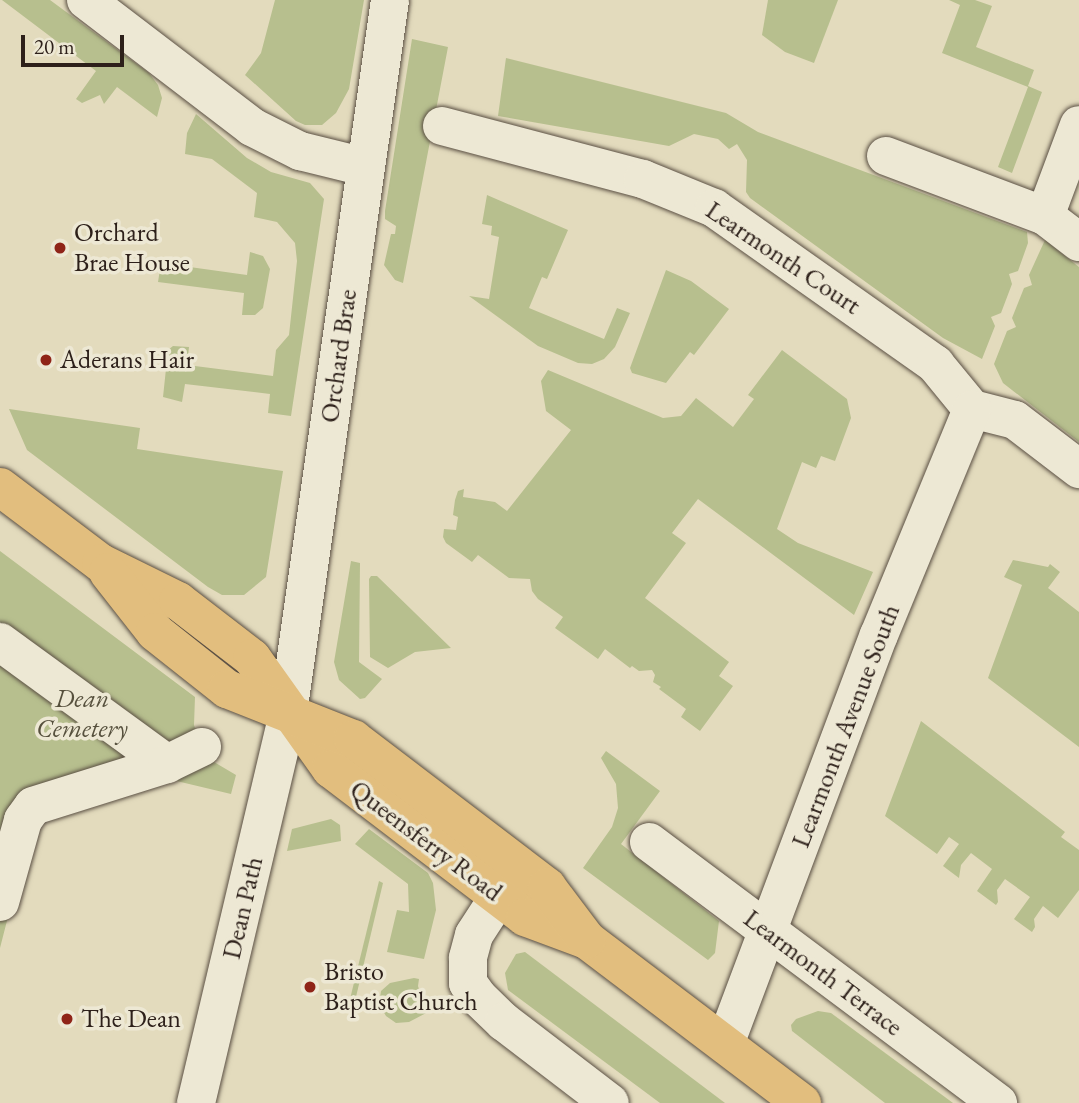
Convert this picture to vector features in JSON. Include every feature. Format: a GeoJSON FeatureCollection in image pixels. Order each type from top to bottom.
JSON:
{"type":"FeatureCollection","features":[{"type":"Feature","properties":{"kind":"main road","name":"Queensferry Road"},"geometry":{"type":"LineString","coordinates":[[0,487],[101,563],[178,601],[251,658],[288,713],[331,769],[509,881],[526,916],[587,940],[802,1103]]}},
{"type":"Feature","properties":{"kind":"street"},"geometry":{"type":"LineString","coordinates":[[86,0],[262,133],[300,151],[365,167]]}},
{"type":"Feature","properties":{"kind":"street","name":"Orchard Brae"},"geometry":{"type":"LineString","coordinates":[[288,713],[390,0]]}},
{"type":"Feature","properties":{"kind":"street"},"geometry":{"type":"LineString","coordinates":[[1045,216],[1079,125]]}},
{"type":"Feature","properties":{"kind":"street","name":"Learmonth Court"},"geometry":{"type":"LineString","coordinates":[[442,126],[643,179],[714,208],[935,364],[972,410]]}},
{"type":"Feature","properties":{"kind":"street"},"geometry":{"type":"LineString","coordinates":[[886,156],[1045,216],[1079,242]]}},
{"type":"Feature","properties":{"kind":"street"},"geometry":{"type":"LineString","coordinates":[[972,410],[1015,420],[1079,469]]}},
{"type":"Feature","properties":{"kind":"street","name":"Learmonth Avenue South"},"geometry":{"type":"LineString","coordinates":[[725,1044],[879,635],[972,410]]}},
{"type":"Feature","properties":{"kind":"street"},"geometry":{"type":"LineString","coordinates":[[0,642],[167,764]]}},
{"type":"Feature","properties":{"kind":"street","name":"Dean Path"},"geometry":{"type":"LineString","coordinates":[[196,1103],[288,713]]}},
{"type":"Feature","properties":{"kind":"street"},"geometry":{"type":"LineString","coordinates":[[0,902],[23,820],[33,806],[167,764],[202,747]]}},
{"type":"Feature","properties":{"kind":"street","name":"Learmonth Terrace"},"geometry":{"type":"LineString","coordinates":[[649,842],[998,1103]]}},
{"type":"Feature","properties":{"kind":"street"},"geometry":{"type":"LineString","coordinates":[[509,881],[470,947],[468,983],[504,1022],[610,1103]]}},
{"type":"Feature","properties":{"kind":"green space"},"geometry":{"type":"Polygon","coordinates":[[[2,0],[50,0],[149,73],[158,85],[162,98],[157,117],[117,87],[104,104],[100,95],[82,103],[76,99],[96,71],[2,0]]]}},
{"type":"Feature","properties":{"kind":"green space"},"geometry":{"type":"Polygon","coordinates":[[[275,0],[364,0],[349,89],[336,113],[322,125],[305,125],[296,121],[245,75],[261,53],[275,0]]]}},
{"type":"Feature","properties":{"kind":"green space"},"geometry":{"type":"Polygon","coordinates":[[[768,0],[838,0],[814,63],[785,52],[762,35],[768,0]]]}},
{"type":"Feature","properties":{"kind":"green space"},"geometry":{"type":"Polygon","coordinates":[[[949,0],[975,0],[992,6],[976,47],[1034,70],[1028,86],[1042,92],[1012,173],[998,167],[1028,87],[942,53],[960,5],[949,0]]]}},
{"type":"Feature","properties":{"kind":"green space"},"geometry":{"type":"Polygon","coordinates":[[[412,39],[448,47],[403,283],[395,280],[384,265],[391,234],[395,234],[396,226],[385,219],[385,211],[412,39]]]}},
{"type":"Feature","properties":{"kind":"green space"},"geometry":{"type":"Polygon","coordinates":[[[506,58],[726,113],[758,132],[1027,232],[1028,243],[1018,271],[1009,274],[1012,284],[1001,313],[991,317],[995,326],[982,359],[943,338],[750,198],[746,192],[747,160],[737,144],[729,149],[718,139],[694,134],[669,146],[498,116],[506,58]]]}},
{"type":"Feature","properties":{"kind":"green space"},"geometry":{"type":"Polygon","coordinates":[[[196,114],[247,158],[271,172],[310,183],[324,199],[291,416],[268,413],[270,394],[185,384],[182,402],[163,397],[168,350],[173,346],[189,347],[187,365],[273,376],[276,350],[289,335],[297,261],[295,243],[277,222],[254,217],[257,193],[212,159],[185,154],[187,133],[196,114]]]}},
{"type":"Feature","properties":{"kind":"green space"},"geometry":{"type":"Polygon","coordinates":[[[487,195],[568,230],[547,279],[542,277],[529,308],[604,339],[617,308],[630,313],[615,347],[604,359],[592,364],[578,363],[538,346],[469,296],[489,299],[499,237],[491,235],[492,226],[482,224],[487,195]]]}},
{"type":"Feature","properties":{"kind":"green space"},"geometry":{"type":"Polygon","coordinates":[[[1045,240],[1079,267],[1079,442],[1003,383],[994,364],[1007,331],[1016,327],[1012,318],[1024,288],[1032,285],[1029,275],[1045,240]]]}},
{"type":"Feature","properties":{"kind":"green space"},"geometry":{"type":"Polygon","coordinates":[[[250,252],[263,256],[270,269],[263,308],[255,315],[242,315],[244,293],[158,282],[161,263],[247,275],[250,252]]]}},
{"type":"Feature","properties":{"kind":"green space"},"geometry":{"type":"Polygon","coordinates":[[[666,270],[691,281],[729,309],[694,355],[690,352],[666,383],[632,373],[630,368],[666,270]]]}},
{"type":"Feature","properties":{"kind":"green space"},"geometry":{"type":"Polygon","coordinates":[[[782,350],[847,399],[851,418],[835,461],[821,456],[816,468],[802,462],[777,529],[798,543],[873,572],[854,615],[698,499],[672,533],[686,543],[645,598],[729,662],[719,676],[733,686],[700,731],[681,717],[686,709],[653,682],[655,675],[652,670],[639,671],[632,666],[630,668],[605,649],[598,659],[555,628],[563,617],[538,599],[532,591],[530,579],[509,578],[478,555],[472,562],[446,543],[443,537],[444,529],[456,530],[458,517],[453,515],[455,500],[458,491],[464,489],[463,497],[495,502],[507,511],[571,430],[546,411],[541,381],[548,370],[663,418],[681,416],[696,398],[733,427],[754,399],[748,395],[782,350]]]}},
{"type":"Feature","properties":{"kind":"green space"},"geometry":{"type":"Polygon","coordinates":[[[9,409],[140,428],[137,449],[283,471],[266,577],[244,595],[222,595],[208,587],[27,450],[9,409]]]}},
{"type":"Feature","properties":{"kind":"green space","name":"Dean Cemetery"},"geometry":{"type":"Polygon","coordinates":[[[0,551],[195,697],[194,725],[198,738],[214,762],[236,775],[231,794],[164,778],[49,810],[30,831],[0,948],[0,551]]]}},
{"type":"Feature","properties":{"kind":"green space"},"geometry":{"type":"Polygon","coordinates":[[[1013,560],[1048,567],[1050,564],[1060,572],[1048,588],[1079,612],[1079,747],[988,678],[1022,585],[1004,577],[1013,560]]]}},
{"type":"Feature","properties":{"kind":"green space"},"geometry":{"type":"Polygon","coordinates":[[[351,561],[360,563],[359,662],[382,679],[365,698],[360,699],[339,680],[334,662],[351,561]]]}},
{"type":"Feature","properties":{"kind":"green space"},"geometry":{"type":"Polygon","coordinates":[[[371,576],[377,576],[451,648],[415,652],[388,668],[370,657],[371,576]]]}},
{"type":"Feature","properties":{"kind":"green space"},"geometry":{"type":"Polygon","coordinates":[[[921,721],[1065,832],[1061,837],[1079,850],[1079,890],[1058,918],[1043,906],[1034,919],[1035,927],[1032,932],[1014,919],[1030,897],[1005,879],[997,890],[996,905],[977,891],[992,869],[971,853],[961,865],[959,878],[943,866],[959,844],[949,837],[937,854],[885,816],[921,721]]]}},
{"type":"Feature","properties":{"kind":"green space"},"geometry":{"type":"Polygon","coordinates":[[[606,751],[660,791],[621,844],[719,921],[715,953],[708,960],[583,868],[612,827],[618,808],[616,784],[601,758],[606,751]]]}},
{"type":"Feature","properties":{"kind":"green space"},"geometry":{"type":"Polygon","coordinates":[[[331,819],[340,825],[341,841],[287,851],[292,829],[331,819]]]}},
{"type":"Feature","properties":{"kind":"green space"},"geometry":{"type":"Polygon","coordinates":[[[369,829],[428,873],[433,883],[436,910],[424,959],[387,952],[397,910],[409,912],[408,884],[355,844],[369,829]]]}},
{"type":"Feature","properties":{"kind":"green space"},"geometry":{"type":"Polygon","coordinates":[[[379,881],[383,883],[355,1001],[350,999],[379,881]]]}},
{"type":"Feature","properties":{"kind":"green space"},"geometry":{"type":"Polygon","coordinates":[[[525,952],[725,1103],[660,1103],[508,990],[505,973],[516,954],[525,952]]]}},
{"type":"Feature","properties":{"kind":"green space"},"geometry":{"type":"Polygon","coordinates":[[[419,979],[418,986],[424,1006],[430,1011],[409,1022],[396,1023],[386,1016],[379,1004],[381,991],[390,983],[419,979]]]}},
{"type":"Feature","properties":{"kind":"green space"},"geometry":{"type":"Polygon","coordinates":[[[818,1011],[831,1013],[953,1103],[885,1103],[792,1031],[791,1025],[796,1019],[818,1011]]]}},
{"type":"Feature","properties":{"kind":"place","name":"Orchard Brae House"},"geometry":{"type":"Point","coordinates":[60,248]}},
{"type":"Feature","properties":{"kind":"place","name":"Aderans Hair"},"geometry":{"type":"Point","coordinates":[46,360]}},
{"type":"Feature","properties":{"kind":"place","name":"Bristo Baptist Church"},"geometry":{"type":"Point","coordinates":[310,987]}},
{"type":"Feature","properties":{"kind":"place","name":"The Dean"},"geometry":{"type":"Point","coordinates":[67,1019]}}]}
